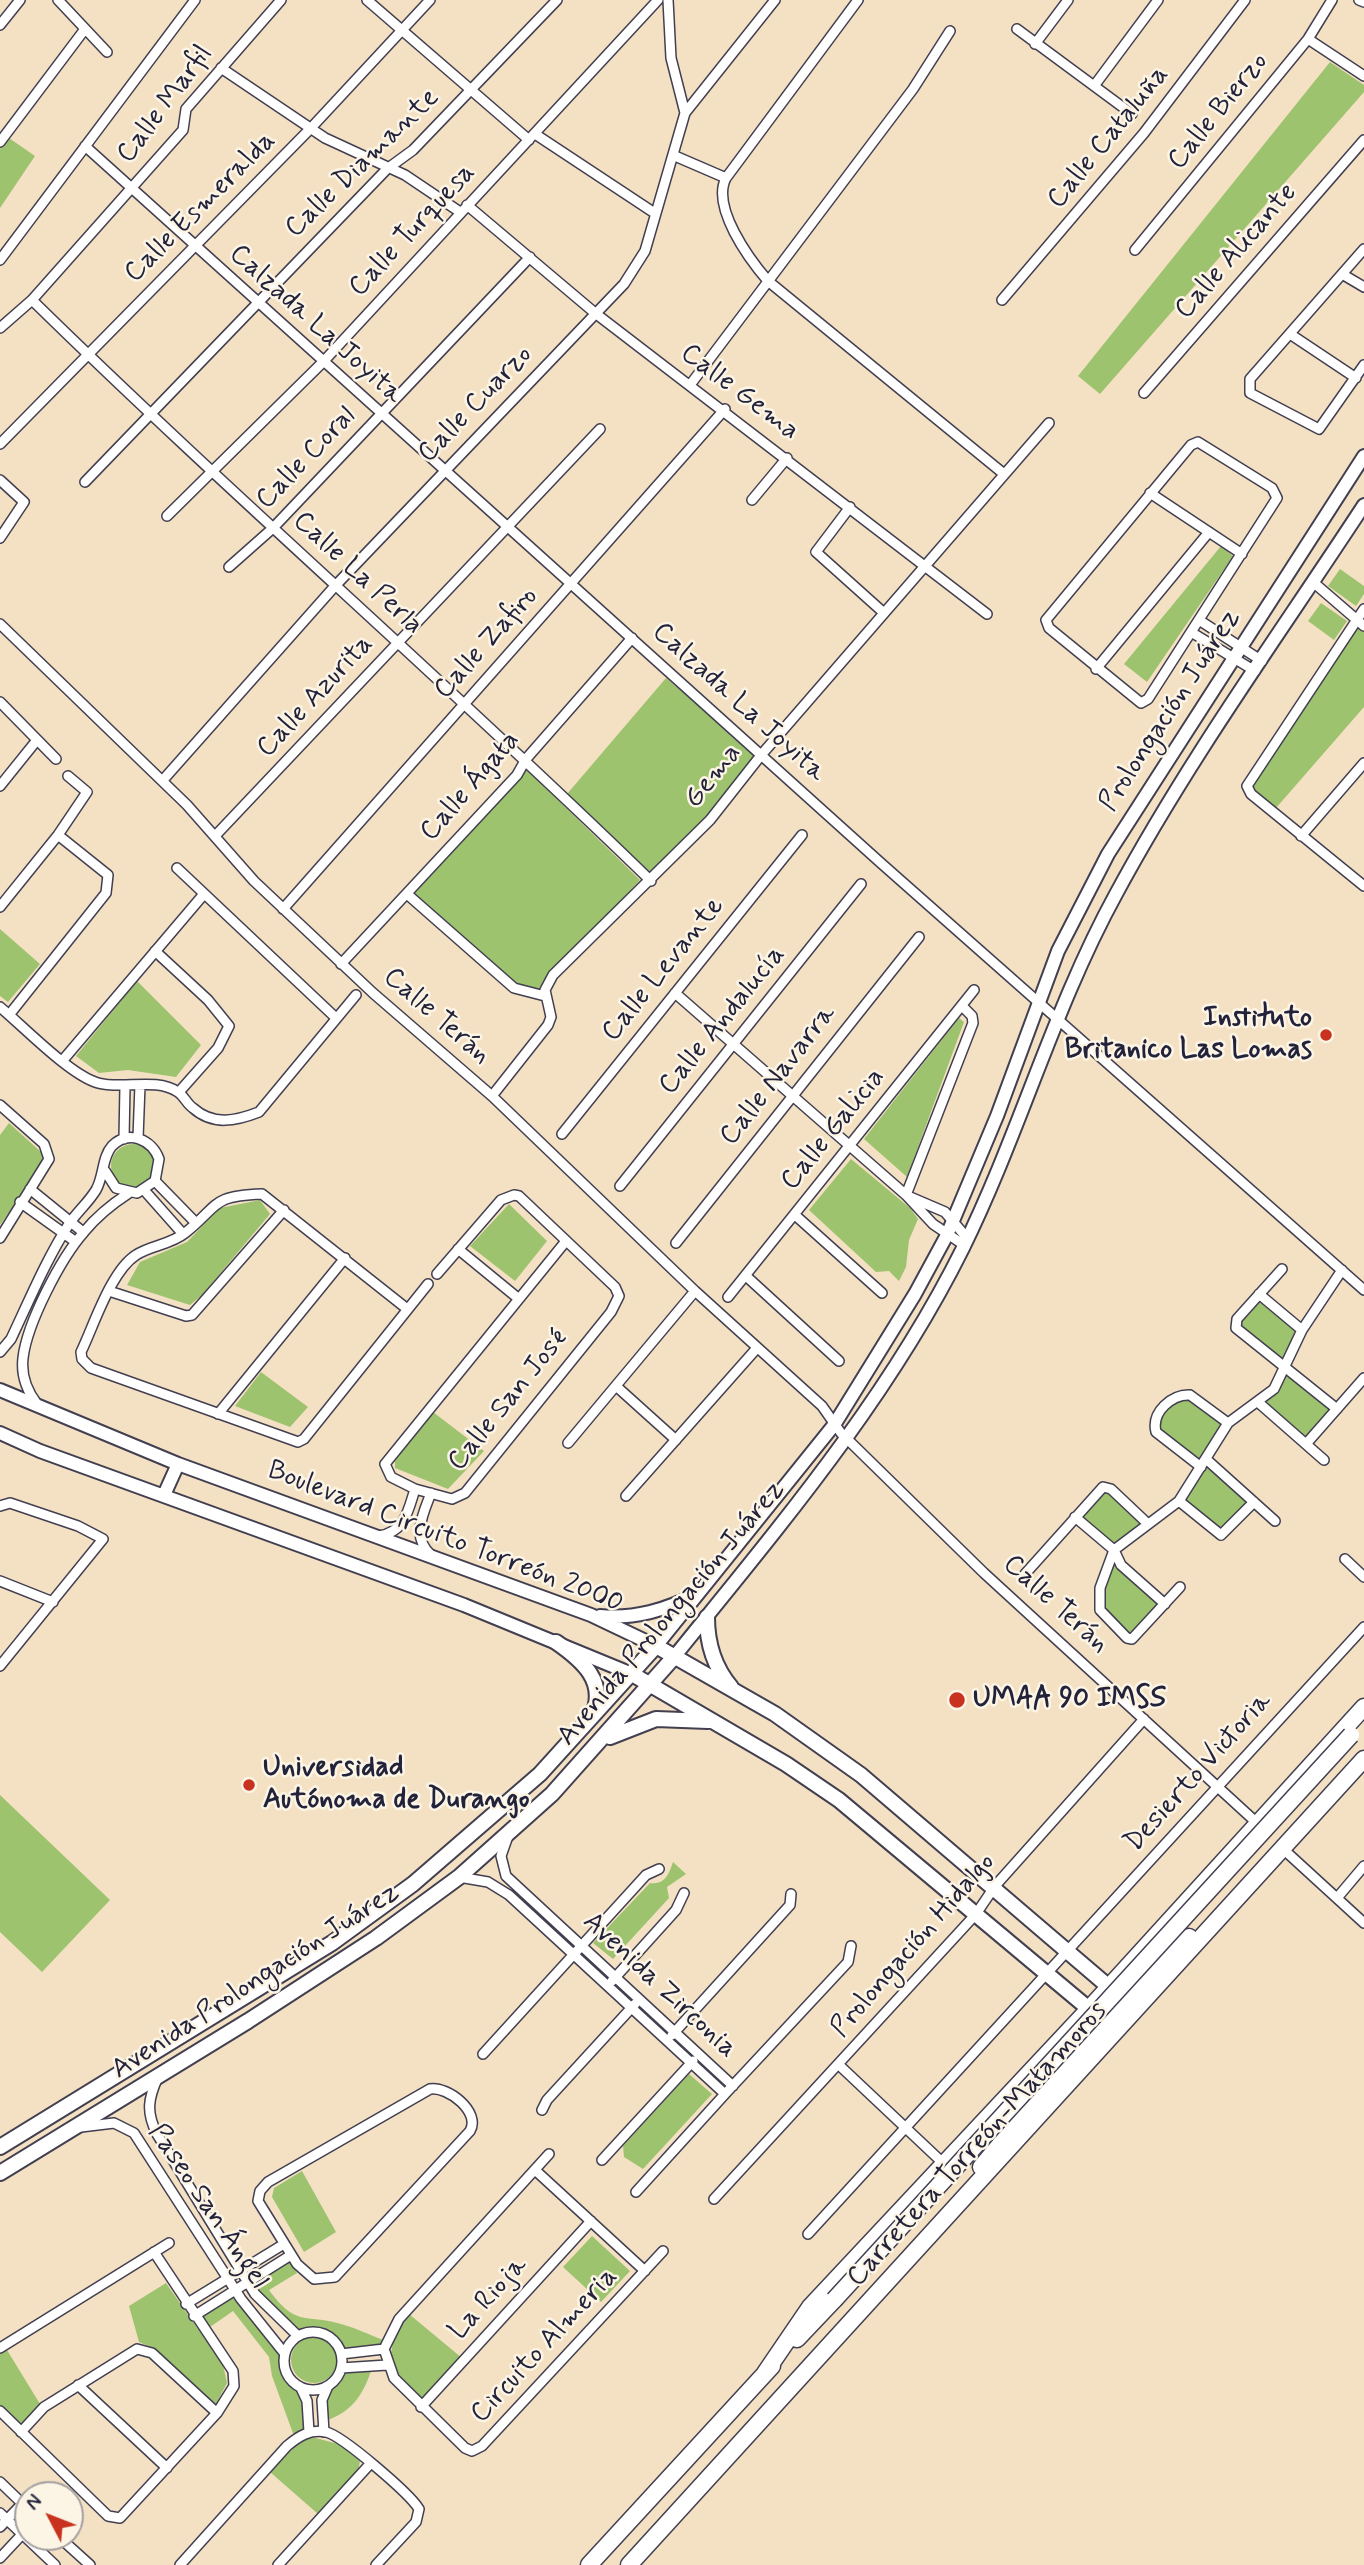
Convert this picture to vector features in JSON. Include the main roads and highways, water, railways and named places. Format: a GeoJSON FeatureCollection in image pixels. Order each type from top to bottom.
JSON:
{"type":"FeatureCollection","features":[{"type":"Feature","properties":{"kind":"highway"},"geometry":{"type":"LineString","coordinates":[[765,2373],[810,2307],[1089,2009],[1364,1707]]}},
{"type":"Feature","properties":{"kind":"highway"},"geometry":{"type":"LineString","coordinates":[[589,2565],[1364,1720]]}},
{"type":"Feature","properties":{"kind":"highway","name":"Carretera Torreón-Matamoros"},"geometry":{"type":"LineString","coordinates":[[629,2565],[1364,1759]]}},
{"type":"Feature","properties":{"kind":"highway"},"geometry":{"type":"LineString","coordinates":[[899,2270],[930,2228],[1151,1975],[1277,1854]]}},
{"type":"Feature","properties":{"kind":"highway"},"geometry":{"type":"LineString","coordinates":[[1130,1964],[1136,1976],[1151,1975]]}},
{"type":"Feature","properties":{"kind":"highway"},"geometry":{"type":"LineString","coordinates":[[1104,2027],[1113,1997],[1109,1987]]}},
{"type":"Feature","properties":{"kind":"highway"},"geometry":{"type":"LineString","coordinates":[[1089,2009],[1100,2011],[1129,2000]]}},
{"type":"Feature","properties":{"kind":"highway"},"geometry":{"type":"LineString","coordinates":[[1060,2040],[1073,2046],[1074,2060]]}},
{"type":"Feature","properties":{"kind":"main road"},"geometry":{"type":"LineString","coordinates":[[706,1617],[707,1636],[720,1674],[736,1693]]}},
{"type":"Feature","properties":{"kind":"main road"},"geometry":{"type":"LineString","coordinates":[[556,1642],[582,1660],[593,1675],[597,1702],[587,1725]]}},
{"type":"Feature","properties":{"kind":"main road","name":"Boulevard Circuito Torreón 2000"},"geometry":{"type":"LineString","coordinates":[[656,1646],[775,1714],[861,1775],[995,1886],[1109,1987]]}},
{"type":"Feature","properties":{"kind":"main road","name":"Avenida Prolongación Juárez"},"geometry":{"type":"LineString","coordinates":[[0,2147],[332,1943],[414,1884],[540,1774],[656,1646]]}},
{"type":"Feature","properties":{"kind":"main road","name":"Avenida Prolongación Juárez"},"geometry":{"type":"LineString","coordinates":[[0,2173],[248,2021],[376,1938],[459,1877],[508,1835],[603,1741],[674,1657]]}},
{"type":"Feature","properties":{"kind":"main road","name":"Boulevard Circuito Torreón 2000"},"geometry":{"type":"LineString","coordinates":[[632,1674],[839,1800],[1089,2009]]}},
{"type":"Feature","properties":{"kind":"main road"},"geometry":{"type":"LineString","coordinates":[[603,1741],[656,1719],[712,1721]]}},
{"type":"Feature","properties":{"kind":"main road"},"geometry":{"type":"LineString","coordinates":[[238,2002],[248,2021]]}},
{"type":"Feature","properties":{"kind":"place","name":"Instituto Britanico Las Lomas"},"geometry":{"type":"Point","coordinates":[1326,1035]}},
{"type":"Feature","properties":{"kind":"place","name":"UMAA 90 IMSS"},"geometry":{"type":"Point","coordinates":[957,1700]}},
{"type":"Feature","properties":{"kind":"place","name":"Universidad Autónoma de Durango"},"geometry":{"type":"Point","coordinates":[249,1785]}}]}
